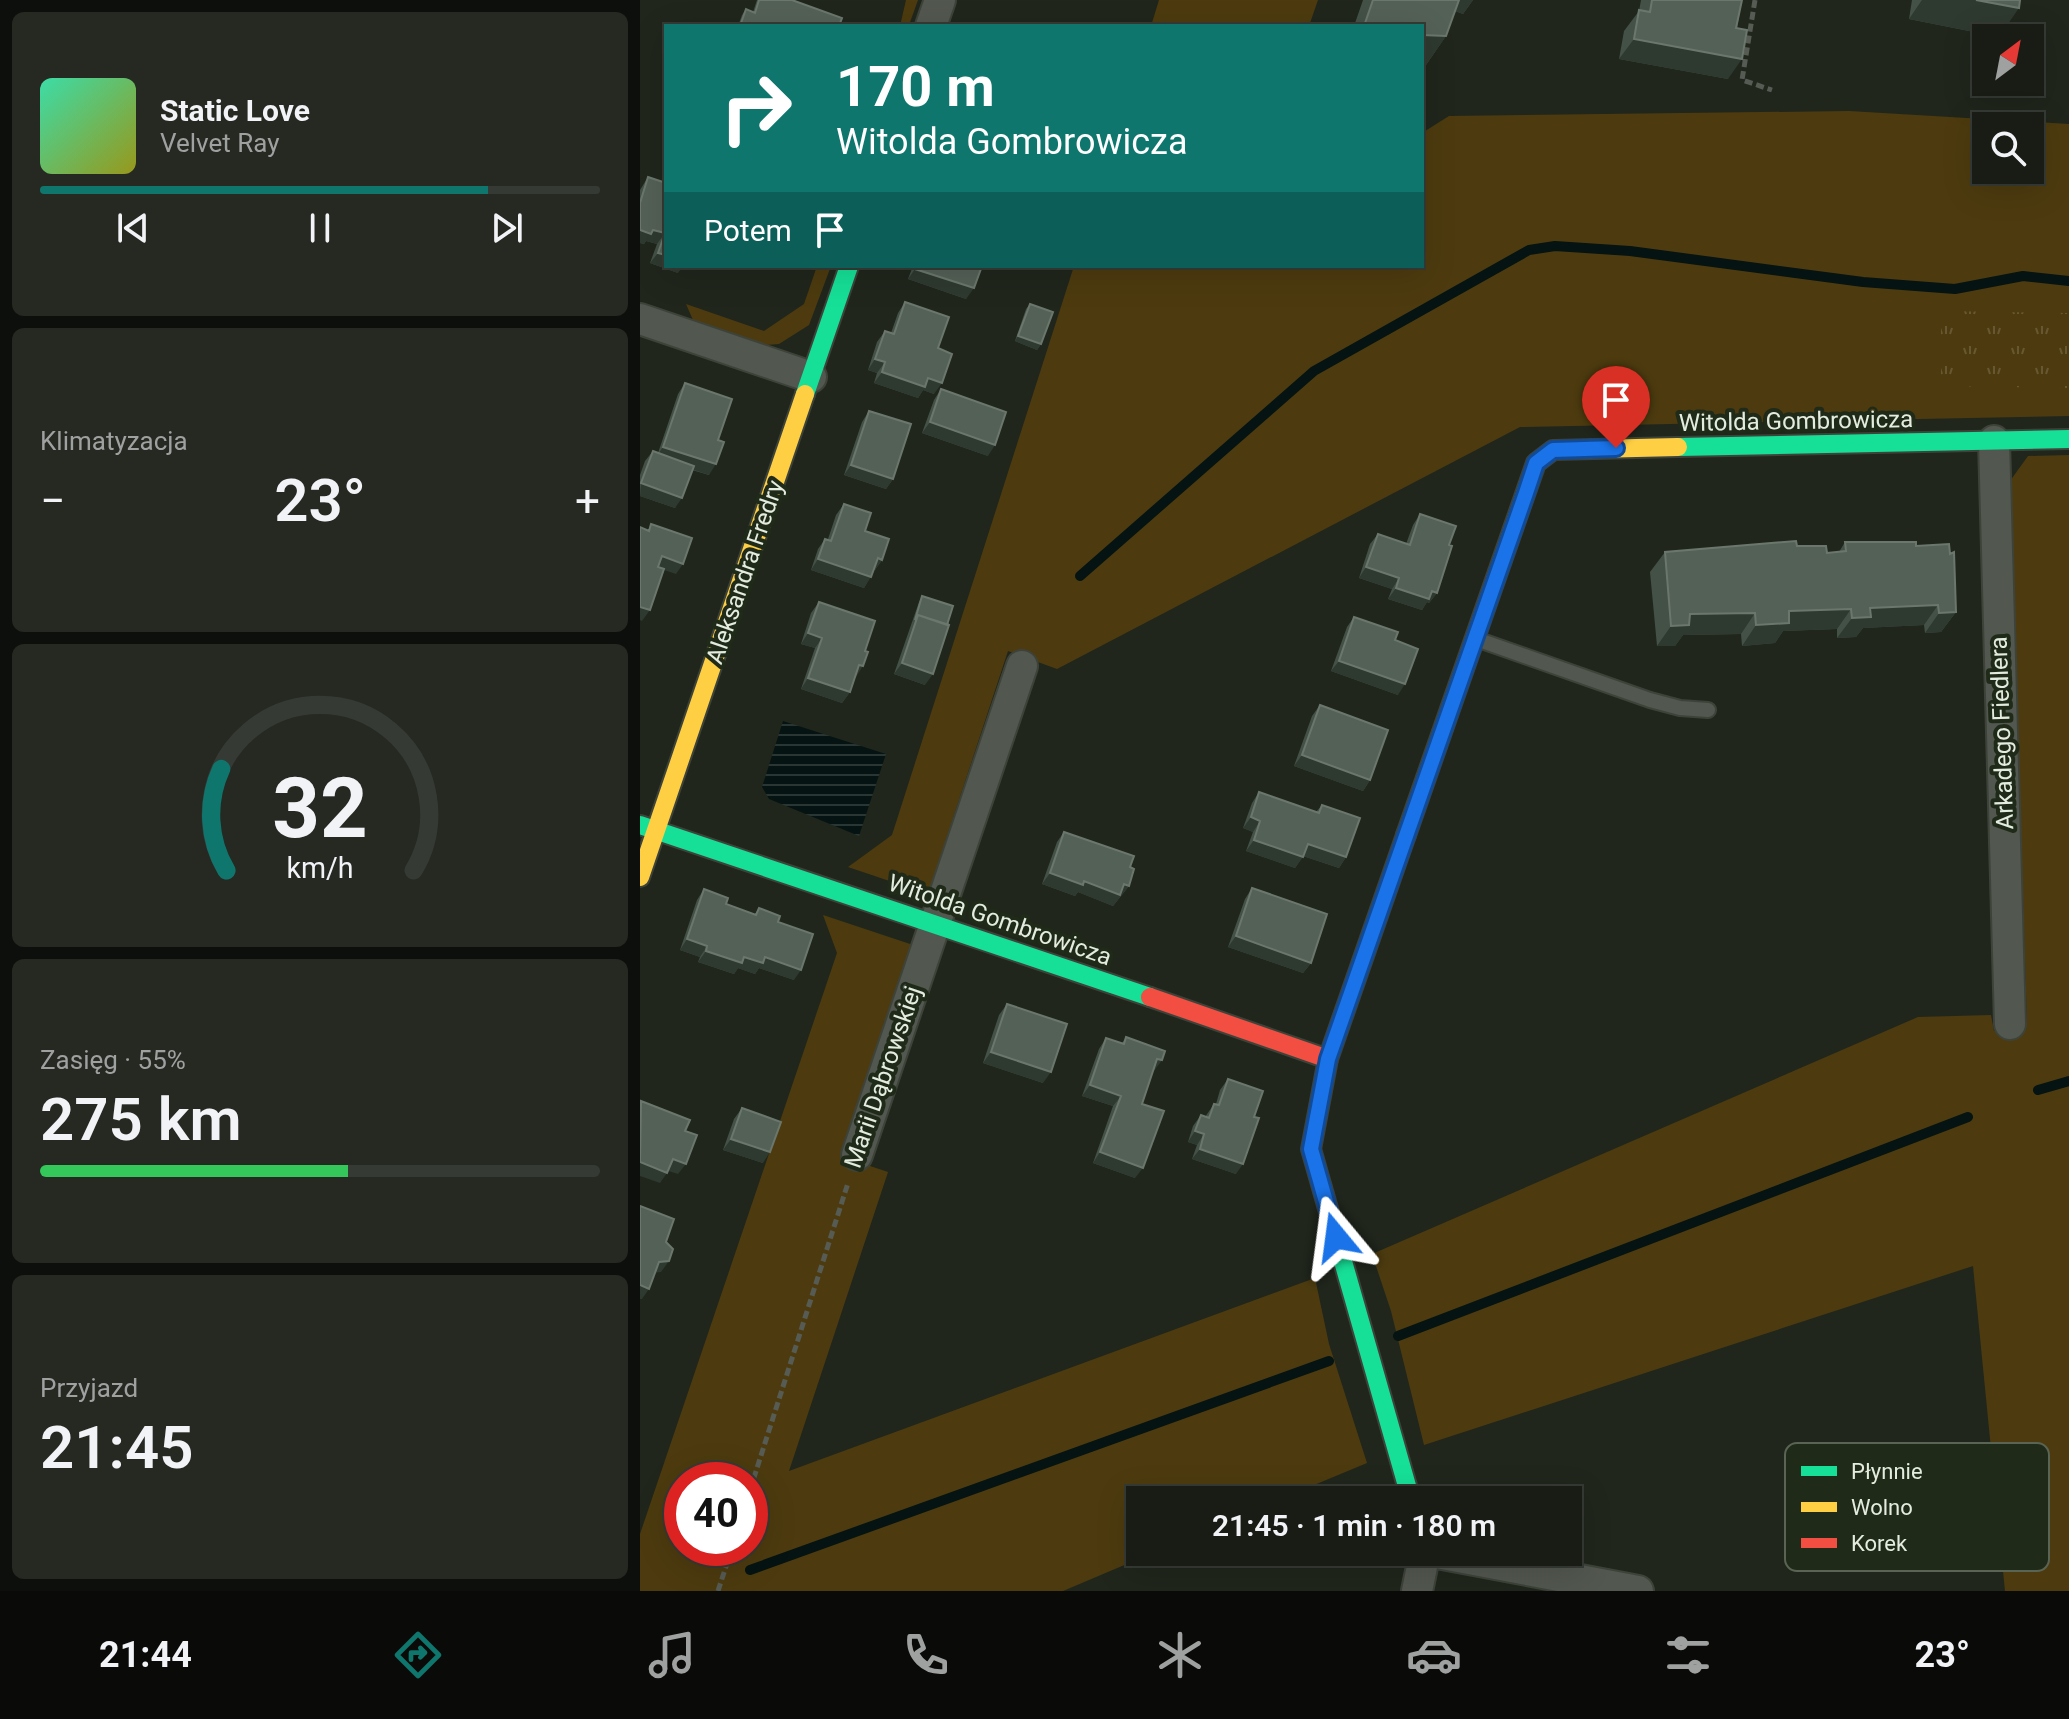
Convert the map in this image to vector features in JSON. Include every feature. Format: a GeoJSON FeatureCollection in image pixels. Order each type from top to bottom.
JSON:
{"type":"FeatureCollection","features":[{"type":"Feature","properties":{"kind":"street"},"geometry":{"type":"LineString","coordinates":[[932,24],[940,0]]}},
{"type":"Feature","properties":{"kind":"street","name":"Aleksandra Fredry"},"geometry":{"type":"LineString","coordinates":[[640,877],[648,827],[848,268]]}},
{"type":"Feature","properties":{"kind":"street"},"geometry":{"type":"LineString","coordinates":[[640,319],[811,377]]}},
{"type":"Feature","properties":{"kind":"street","name":"Witolda Gombrowicza"},"geometry":{"type":"LineString","coordinates":[[1407,1486],[1311,1149],[1328,1059],[1536,463],[1553,450],[2069,439]]}},
{"type":"Feature","properties":{"kind":"street","name":"Arkadego Fiedlera"},"geometry":{"type":"LineString","coordinates":[[1994,441],[2010,1024]]}},
{"type":"Feature","properties":{"kind":"street","name":"Marii Dąbrowskiej"},"geometry":{"type":"LineString","coordinates":[[857,1155],[1022,666]]}},
{"type":"Feature","properties":{"kind":"street","name":"Witolda Gombrowicza"},"geometry":{"type":"LineString","coordinates":[[648,827],[1328,1059]]}},
{"type":"Feature","properties":{"kind":"street"},"geometry":{"type":"LineString","coordinates":[[1417,1591],[1422,1566]]}},
{"type":"Feature","properties":{"kind":"street"},"geometry":{"type":"LineString","coordinates":[[1506,1566],[1638,1591]]}},
{"type":"Feature","properties":{"kind":"lane"},"geometry":{"type":"LineString","coordinates":[[1475,638],[1650,700],[1680,708],[1708,710]]}},
{"type":"Feature","properties":{"kind":"path"},"geometry":{"type":"LineString","coordinates":[[1755,0],[1742,80],[1772,90]]}},
{"type":"Feature","properties":{"kind":"path","name":"Marii Dąbrowskiej"},"geometry":{"type":"LineString","coordinates":[[759,1462],[857,1155]]}},
{"type":"Feature","properties":{"kind":"path"},"geometry":{"type":"LineString","coordinates":[[718,1591],[726,1566]]}},
{"type":"Feature","properties":{"kind":"green space"},"geometry":{"type":"Polygon","coordinates":[[[906,0],[918,0],[909,24],[900,24],[906,0]]]}},
{"type":"Feature","properties":{"kind":"green space"},"geometry":{"type":"Polygon","coordinates":[[[1159,0],[1318,0],[1310,24],[1152,24],[1159,0]]]}},
{"type":"Feature","properties":{"kind":"green space"},"geometry":{"type":"Polygon","coordinates":[[[1849,111],[1972,118],[1972,184],[2044,184],[2044,123],[2069,124],[2069,416],[1520,427],[1057,669],[1008,651],[928,894],[848,867],[892,835],[1073,268],[1424,268],[1424,132],[1449,116],[1849,111]]]}},
{"type":"Feature","properties":{"kind":"green space"},"geometry":{"type":"Polygon","coordinates":[[[816,268],[830,268],[809,325],[779,344],[766,345],[693,320],[686,304],[764,331],[804,304],[816,268]]]}},
{"type":"Feature","properties":{"kind":"green space"},"geometry":{"type":"Polygon","coordinates":[[[1941,311],[2069,313],[2069,388],[1941,386],[1941,311]]]}},
{"type":"Feature","properties":{"kind":"green space"},"geometry":{"type":"Polygon","coordinates":[[[2069,455],[2069,1591],[2005,1591],[2003,1571],[2049,1571],[2049,1443],[1990,1443],[1973,1266],[1424,1445],[1391,1311],[1372,1254],[1918,1017],[1991,1015],[1994,1031],[2027,1024],[2010,481],[2028,456],[2069,455]]]}},
{"type":"Feature","properties":{"kind":"green space"},"geometry":{"type":"Polygon","coordinates":[[[823,915],[916,946],[843,1157],[888,1172],[789,1471],[1315,1278],[1329,1344],[1367,1463],[1312,1486],[1126,1486],[1126,1564],[1063,1591],[640,1591],[640,1534],[664,1463],[664,1566],[768,1566],[768,1462],[664,1462],[837,953],[823,915]]]}},
{"type":"Feature","properties":{"kind":"shaded area"},"geometry":{"type":"Polygon","coordinates":[[[783,721],[886,754],[859,836],[769,799],[762,787],[783,721]]]}},
{"type":"Feature","properties":{"kind":"building"},"geometry":{"type":"Polygon","coordinates":[[[759,0],[792,0],[842,18],[840,24],[741,24],[746,9],[755,13],[759,0]]]}},
{"type":"Feature","properties":{"kind":"building"},"geometry":{"type":"Polygon","coordinates":[[[1373,0],[1459,0],[1446,36],[1424,35],[1424,24],[1365,24],[1373,0]]]}},
{"type":"Feature","properties":{"kind":"building"},"geometry":{"type":"Polygon","coordinates":[[[1652,0],[1742,0],[1736,28],[1747,30],[1742,59],[1634,39],[1639,10],[1650,12],[1652,0]]]}},
{"type":"Feature","properties":{"kind":"building"},"geometry":{"type":"Polygon","coordinates":[[[1976,0],[2020,0],[2019,8],[1976,0]]]}},
{"type":"Feature","properties":{"kind":"building"},"geometry":{"type":"Polygon","coordinates":[[[648,177],[664,182],[664,233],[653,230],[651,234],[640,230],[640,203],[648,177]]]}},
{"type":"Feature","properties":{"kind":"building"},"geometry":{"type":"Polygon","coordinates":[[[664,236],[664,254],[658,253],[664,236]]]}},
{"type":"Feature","properties":{"kind":"building"},"geometry":{"type":"Polygon","coordinates":[[[915,268],[981,268],[974,288],[915,268]]]}},
{"type":"Feature","properties":{"kind":"building"},"geometry":{"type":"Polygon","coordinates":[[[905,302],[949,317],[938,348],[952,354],[942,383],[928,378],[925,387],[882,372],[885,362],[875,359],[885,331],[894,334],[905,302]]]}},
{"type":"Feature","properties":{"kind":"building"},"geometry":{"type":"Polygon","coordinates":[[[1030,304],[1053,312],[1041,344],[1018,336],[1030,304]]]}},
{"type":"Feature","properties":{"kind":"building"},"geometry":{"type":"Polygon","coordinates":[[[685,383],[732,399],[718,440],[724,442],[716,464],[663,447],[685,383]]]}},
{"type":"Feature","properties":{"kind":"building"},"geometry":{"type":"Polygon","coordinates":[[[941,389],[1006,412],[995,445],[930,422],[941,389]]]}},
{"type":"Feature","properties":{"kind":"building"},"geometry":{"type":"Polygon","coordinates":[[[869,411],[911,424],[893,479],[851,465],[869,411]]]}},
{"type":"Feature","properties":{"kind":"building"},"geometry":{"type":"Polygon","coordinates":[[[653,451],[694,466],[682,498],[641,483],[653,451]]]}},
{"type":"Feature","properties":{"kind":"building"},"geometry":{"type":"Polygon","coordinates":[[[844,504],[871,513],[865,531],[889,539],[882,560],[878,558],[871,577],[818,559],[825,539],[831,541],[844,504]]]}},
{"type":"Feature","properties":{"kind":"building"},"geometry":{"type":"Polygon","coordinates":[[[1420,514],[1456,526],[1437,593],[1432,591],[1429,599],[1396,588],[1399,578],[1366,567],[1378,534],[1410,545],[1420,514]]]}},
{"type":"Feature","properties":{"kind":"building"},"geometry":{"type":"Polygon","coordinates":[[[651,524],[692,538],[683,564],[662,556],[658,567],[664,569],[650,610],[640,607],[640,527],[649,531],[651,524]]]}},
{"type":"Feature","properties":{"kind":"building"},"geometry":{"type":"Polygon","coordinates":[[[1796,541],[1797,546],[1826,546],[1827,553],[1846,551],[1845,542],[1916,542],[1916,546],[1949,544],[1950,554],[1954,552],[1956,612],[1939,613],[1938,605],[1870,608],[1871,617],[1852,618],[1851,609],[1789,611],[1789,623],[1756,625],[1755,613],[1690,614],[1689,625],[1671,626],[1665,552],[1796,541]]]}},
{"type":"Feature","properties":{"kind":"building"},"geometry":{"type":"Polygon","coordinates":[[[922,596],[953,606],[947,625],[918,615],[915,620],[922,596]]]}},
{"type":"Feature","properties":{"kind":"building"},"geometry":{"type":"Polygon","coordinates":[[[819,602],[875,621],[865,651],[868,652],[863,666],[859,665],[850,692],[808,678],[822,638],[808,633],[819,602]]]}},
{"type":"Feature","properties":{"kind":"building"},"geometry":{"type":"Polygon","coordinates":[[[918,615],[949,625],[933,674],[902,663],[918,615]]]}},
{"type":"Feature","properties":{"kind":"building"},"geometry":{"type":"Polygon","coordinates":[[[1354,617],[1398,632],[1395,640],[1418,649],[1405,684],[1339,661],[1354,617]]]}},
{"type":"Feature","properties":{"kind":"building"},"geometry":{"type":"Polygon","coordinates":[[[1320,705],[1388,730],[1370,780],[1302,755],[1320,705]]]}},
{"type":"Feature","properties":{"kind":"building"},"geometry":{"type":"Polygon","coordinates":[[[1259,792],[1319,813],[1322,805],[1360,818],[1346,857],[1308,844],[1303,857],[1254,840],[1260,821],[1251,817],[1259,792]]]}},
{"type":"Feature","properties":{"kind":"building"},"geometry":{"type":"Polygon","coordinates":[[[1064,832],[1134,856],[1129,886],[1124,884],[1120,895],[1084,881],[1083,885],[1050,873],[1064,832]]]}},
{"type":"Feature","properties":{"kind":"building"},"geometry":{"type":"Polygon","coordinates":[[[1252,888],[1327,914],[1311,963],[1236,936],[1252,888]]]}},
{"type":"Feature","properties":{"kind":"building"},"geometry":{"type":"Polygon","coordinates":[[[704,889],[728,898],[726,904],[756,915],[759,908],[780,916],[778,922],[813,934],[801,970],[765,957],[763,963],[744,957],[742,963],[706,951],[707,946],[687,939],[704,889]]]}},
{"type":"Feature","properties":{"kind":"building"},"geometry":{"type":"Polygon","coordinates":[[[1007,1004],[1067,1024],[1051,1072],[991,1052],[1007,1004]]]}},
{"type":"Feature","properties":{"kind":"building"},"geometry":{"type":"Polygon","coordinates":[[[1126,1037],[1165,1051],[1162,1060],[1157,1059],[1142,1104],[1164,1111],[1143,1168],[1100,1152],[1121,1096],[1090,1085],[1106,1038],[1124,1044],[1126,1037]]]}},
{"type":"Feature","properties":{"kind":"building"},"geometry":{"type":"Polygon","coordinates":[[[1228,1079],[1263,1091],[1254,1117],[1259,1118],[1243,1164],[1200,1149],[1204,1134],[1195,1131],[1201,1115],[1209,1118],[1214,1104],[1219,1105],[1228,1079]]]}},
{"type":"Feature","properties":{"kind":"building"},"geometry":{"type":"Polygon","coordinates":[[[641,1101],[690,1120],[685,1131],[697,1135],[686,1164],[673,1159],[667,1173],[640,1162],[641,1101]]]}},
{"type":"Feature","properties":{"kind":"building"},"geometry":{"type":"Polygon","coordinates":[[[742,1108],[781,1122],[770,1152],[731,1139],[742,1108]]]}},
{"type":"Feature","properties":{"kind":"building"},"geometry":{"type":"Polygon","coordinates":[[[640,1206],[674,1219],[666,1242],[673,1249],[669,1261],[659,1262],[649,1289],[640,1285],[640,1206]]]}},
{"type":"Feature","properties":{"kind":"waterway"},"geometry":{"type":"LineString","coordinates":[[1080,576],[1314,371],[1529,250],[1555,246],[1630,251],[1863,282],[1955,289],[2023,276],[2069,281]]}},
{"type":"Feature","properties":{"kind":"waterway"},"geometry":{"type":"LineString","coordinates":[[2038,1090],[2069,1081]]}},
{"type":"Feature","properties":{"kind":"waterway"},"geometry":{"type":"LineString","coordinates":[[1398,1336],[1968,1117]]}},
{"type":"Feature","properties":{"kind":"waterway"},"geometry":{"type":"LineString","coordinates":[[750,1570],[1329,1361]]}},
{"type":"Feature","properties":{"kind":"traffic: fast"},"geometry":{"type":"LineString","coordinates":[[805,394],[848,268]]}},
{"type":"Feature","properties":{"kind":"traffic: fast"},"geometry":{"type":"LineString","coordinates":[[1678,447],[2069,439]]}},
{"type":"Feature","properties":{"kind":"traffic: fast"},"geometry":{"type":"LineString","coordinates":[[640,825],[1150,997]]}},
{"type":"Feature","properties":{"kind":"traffic: fast"},"geometry":{"type":"LineString","coordinates":[[1406,835],[1328,1059],[1311,1149],[1407,1486]]}},
{"type":"Feature","properties":{"kind":"traffic: slow"},"geometry":{"type":"LineString","coordinates":[[640,877],[805,394]]}},
{"type":"Feature","properties":{"kind":"traffic: slow"},"geometry":{"type":"LineString","coordinates":[[1406,835],[1536,463],[1553,450],[1678,447]]}},
{"type":"Feature","properties":{"kind":"traffic: jam"},"geometry":{"type":"LineString","coordinates":[[1150,997],[1328,1059]]}},
{"type":"Feature","properties":{"kind":"route"},"geometry":{"type":"LineString","coordinates":[[1336,1237],[1311,1149],[1328,1059],[1536,463],[1553,450],[1616,448]]}}]}
